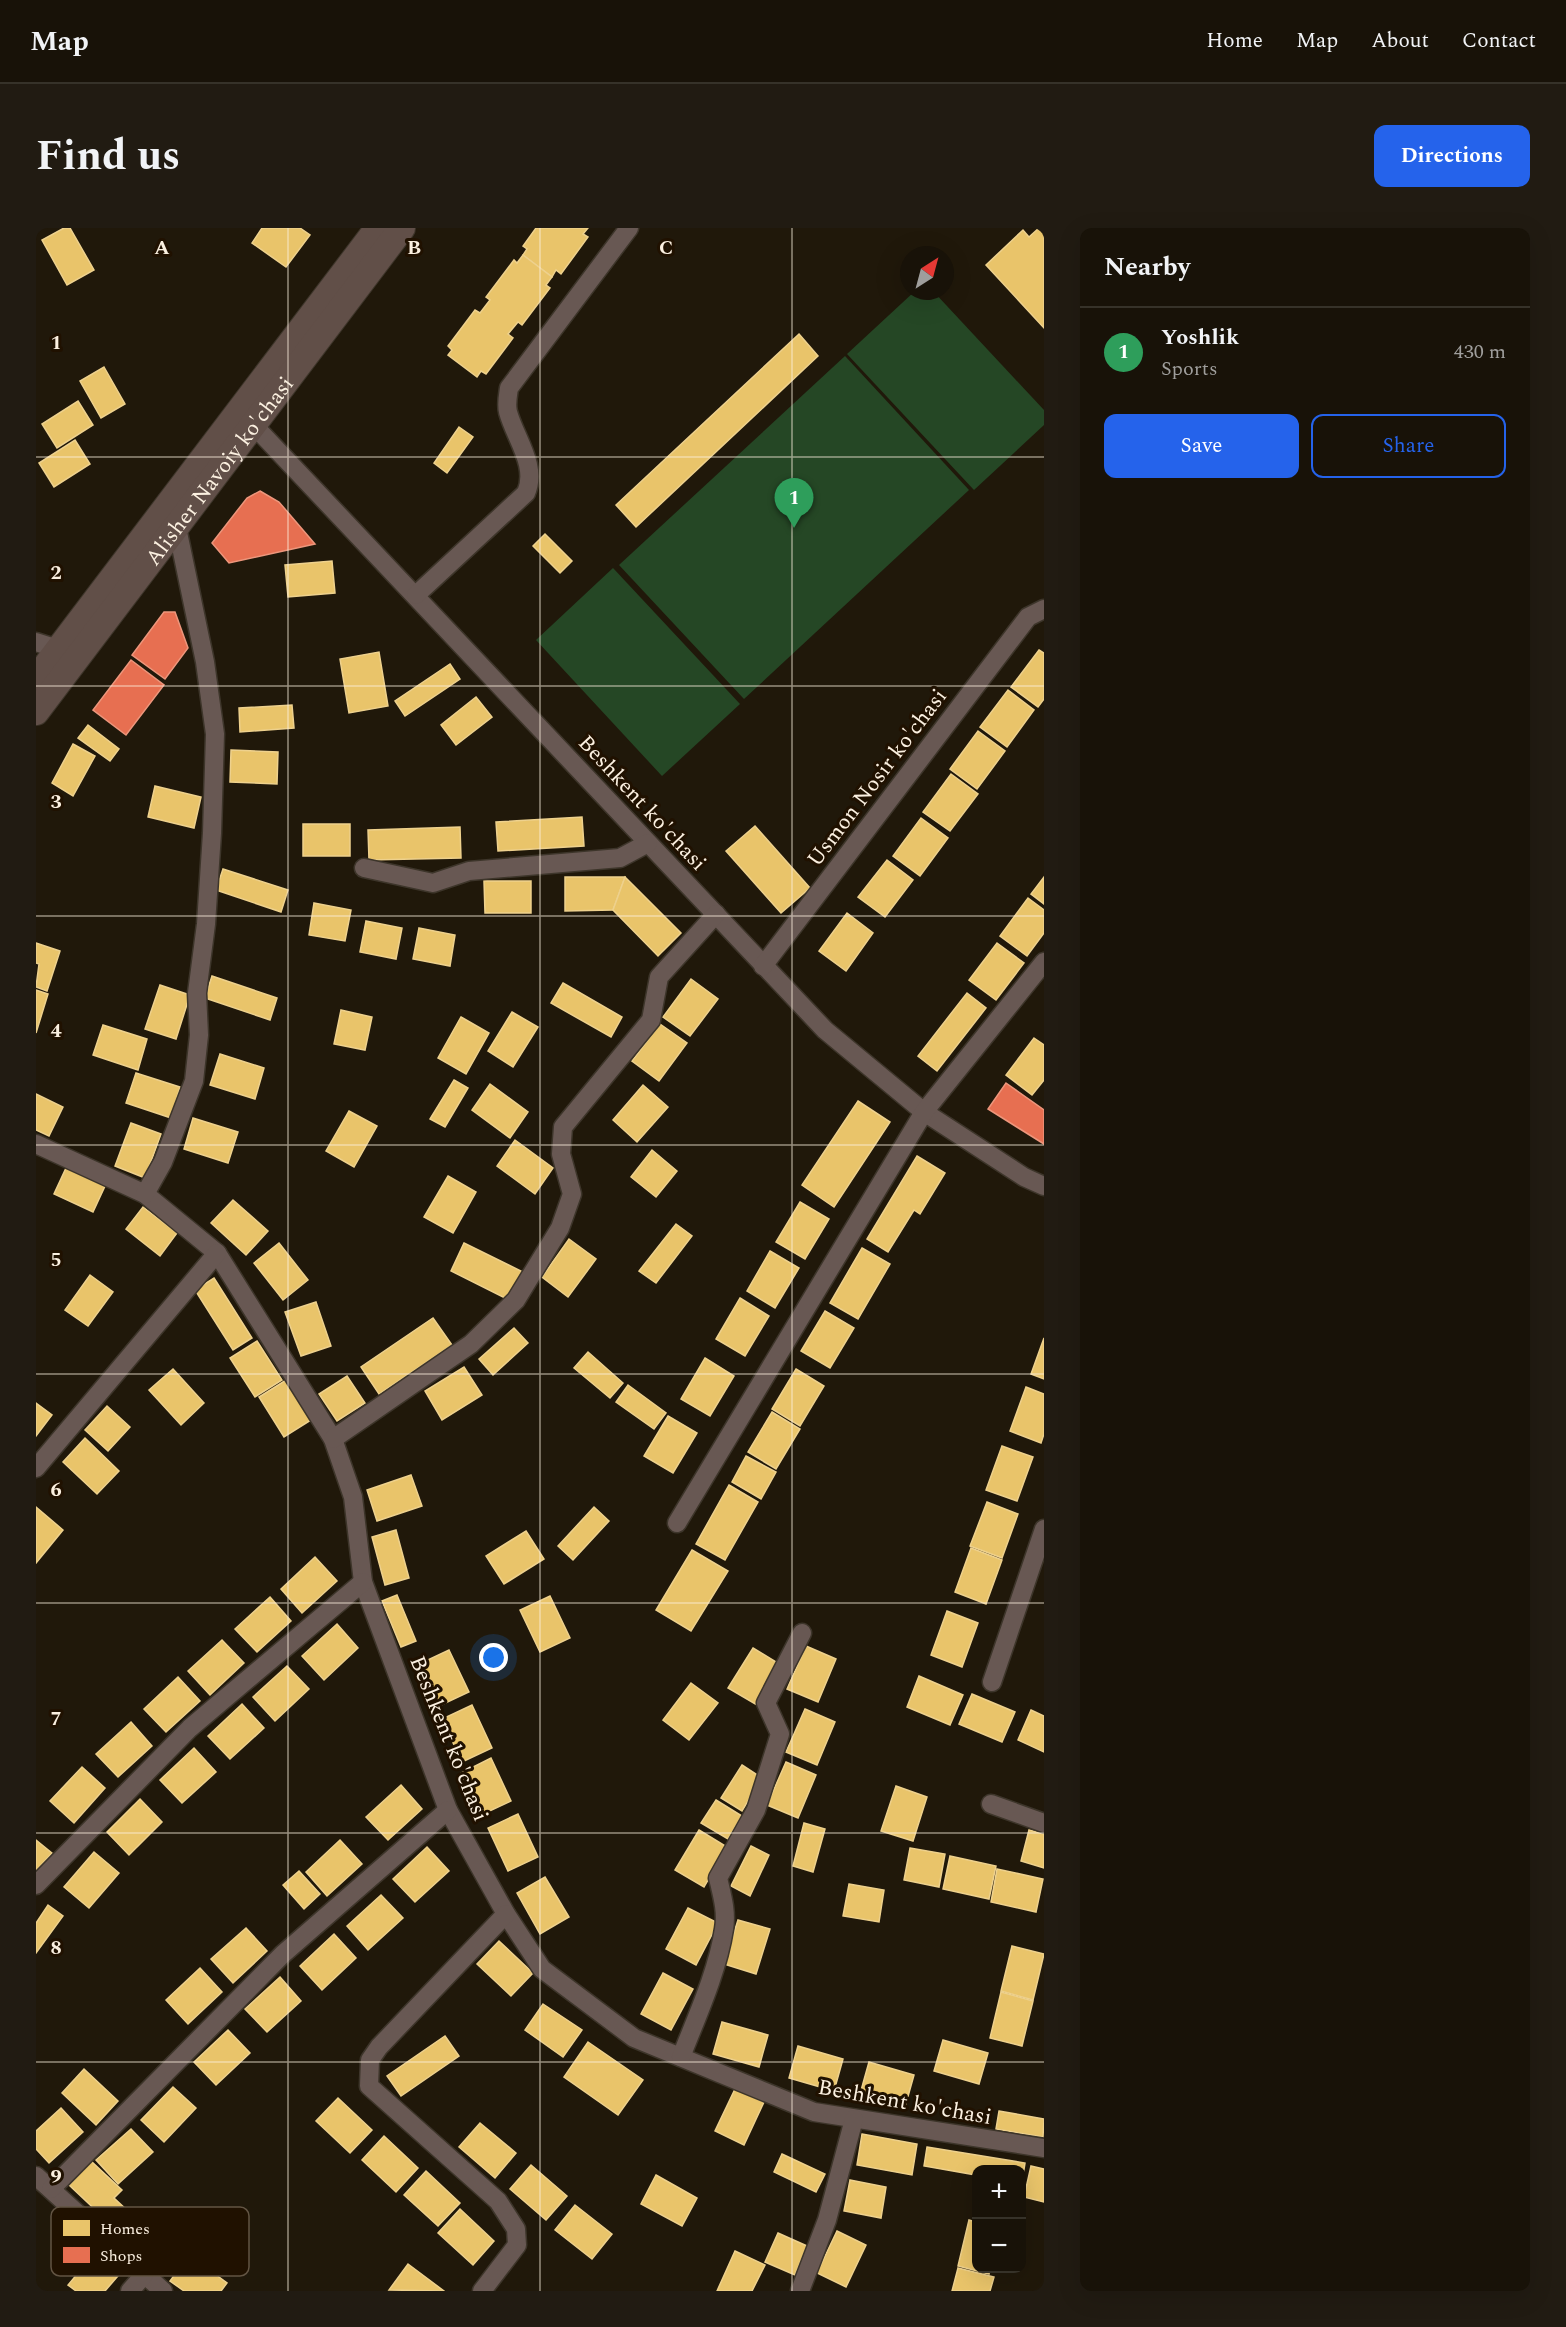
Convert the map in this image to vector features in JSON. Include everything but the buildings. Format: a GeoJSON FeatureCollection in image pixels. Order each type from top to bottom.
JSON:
{"type":"FeatureCollection","features":[{"type":"Feature","properties":{"kind":"main road","name":"Alisher Navoiy ko'chasi"},"geometry":{"type":"LineString","coordinates":[[246,418],[378,228]]}},
{"type":"Feature","properties":{"kind":"main road","name":"Alisher Navoiy ko'chasi"},"geometry":{"type":"LineString","coordinates":[[36,679],[56,651],[174,513],[246,418],[402,228]]}},
{"type":"Feature","properties":{"kind":"main road","name":"Alisher Navoiy ko'chasi"},"geometry":{"type":"LineString","coordinates":[[36,712],[56,651]]}},
{"type":"Feature","properties":{"kind":"street"},"geometry":{"type":"LineString","coordinates":[[416,595],[526,493],[530,484],[529,467],[507,410],[509,388],[629,228]]}},
{"type":"Feature","properties":{"kind":"street","name":"Beshkent ko'chasi"},"geometry":{"type":"LineString","coordinates":[[246,418],[416,595],[825,1030],[924,1112],[1024,1177],[1044,1186]]}},
{"type":"Feature","properties":{"kind":"street"},"geometry":{"type":"LineString","coordinates":[[145,1194],[163,1162],[194,1082],[199,1035],[197,993],[206,924],[212,833],[215,734],[205,662],[174,513]]}},
{"type":"Feature","properties":{"kind":"street","name":"Usmon Nosir ko'chasi"},"geometry":{"type":"LineString","coordinates":[[763,966],[1036,613]]}},
{"type":"Feature","properties":{"kind":"street"},"geometry":{"type":"LineString","coordinates":[[364,868],[433,883],[469,871],[620,858],[648,843]]}},
{"type":"Feature","properties":{"kind":"street"},"geometry":{"type":"LineString","coordinates":[[333,1439],[471,1344],[516,1300],[560,1228],[572,1194],[561,1154],[562,1127],[651,1020],[659,977],[716,914]]}},
{"type":"Feature","properties":{"kind":"street"},"geometry":{"type":"LineString","coordinates":[[677,1523],[924,1112],[1044,962]]}},
{"type":"Feature","properties":{"kind":"street","name":"Beshkent ko'chasi"},"geometry":{"type":"LineString","coordinates":[[36,1144],[145,1194],[217,1253],[333,1439],[353,1497],[363,1582],[448,1810],[506,1914],[542,1969],[634,2038],[814,2112],[1044,2148]]}},
{"type":"Feature","properties":{"kind":"street"},"geometry":{"type":"LineString","coordinates":[[36,1468],[217,1253]]}},
{"type":"Feature","properties":{"kind":"street"},"geometry":{"type":"LineString","coordinates":[[992,1682],[1044,1529]]}},
{"type":"Feature","properties":{"kind":"street"},"geometry":{"type":"LineString","coordinates":[[36,1885],[190,1728],[363,1582]]}},
{"type":"Feature","properties":{"kind":"street"},"geometry":{"type":"LineString","coordinates":[[681,2057],[705,1995],[724,1928],[724,1903],[718,1878],[756,1810],[780,1734],[766,1703],[802,1633]]}},
{"type":"Feature","properties":{"kind":"street"},"geometry":{"type":"LineString","coordinates":[[991,1804],[1044,1823]]}},
{"type":"Feature","properties":{"kind":"street"},"geometry":{"type":"LineString","coordinates":[[51,2189],[283,1954],[448,1810]]}},
{"type":"Feature","properties":{"kind":"street"},"geometry":{"type":"LineString","coordinates":[[482,2291],[517,2245],[516,2229],[498,2201],[369,2086],[370,2060],[379,2047],[506,1914]]}},
{"type":"Feature","properties":{"kind":"street"},"geometry":{"type":"LineString","coordinates":[[800,2291],[827,2220],[854,2119]]}},
{"type":"Feature","properties":{"kind":"street"},"geometry":{"type":"LineString","coordinates":[[36,2176],[70,2207]]}},
{"type":"Feature","properties":{"kind":"street"},"geometry":{"type":"LineString","coordinates":[[130,2291],[143,2276]]}},
{"type":"Feature","properties":{"kind":"street"},"geometry":{"type":"LineString","coordinates":[[145,2276],[163,2291]]}},
{"type":"Feature","properties":{"kind":"green space"},"geometry":{"type":"Polygon","coordinates":[[[905,300],[941,300],[1044,410],[1044,425],[974,490],[847,354],[905,300]]]}},
{"type":"Feature","properties":{"kind":"green space"},"geometry":{"type":"Polygon","coordinates":[[[845,356],[969,490],[744,699],[619,565],[845,356]]]}},
{"type":"Feature","properties":{"kind":"green space"},"geometry":{"type":"Polygon","coordinates":[[[613,568],[740,704],[662,776],[536,640],[613,568]]]}},
{"type":"Feature","properties":{"kind":"place","name":"Yoshlik"},"geometry":{"type":"Point","coordinates":[794,528]}}]}
